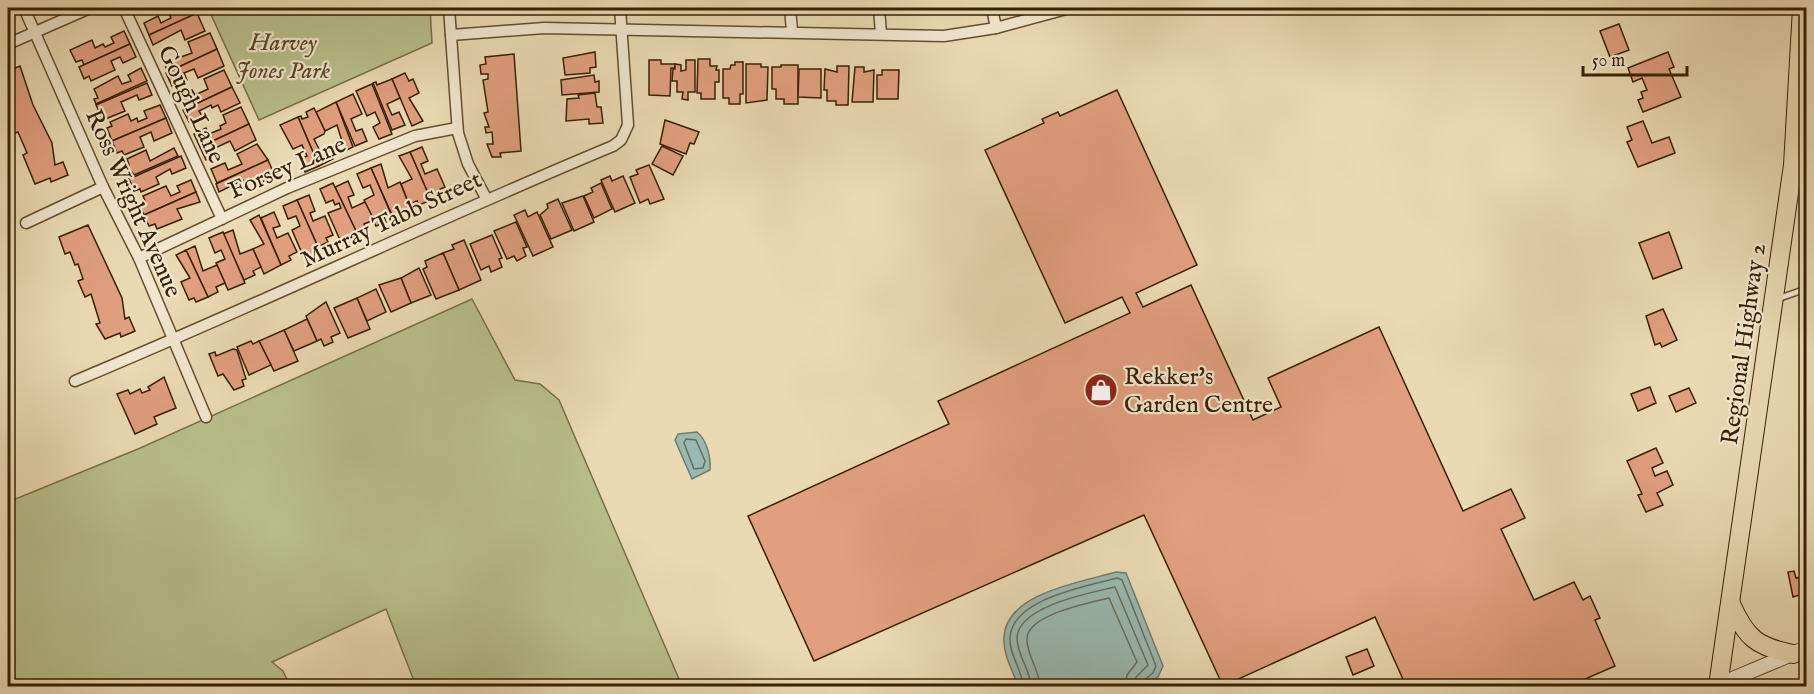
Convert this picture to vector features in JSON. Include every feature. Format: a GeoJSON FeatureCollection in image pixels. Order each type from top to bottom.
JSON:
{"type":"FeatureCollection","features":[{"type":"Feature","properties":{"kind":"main road","name":"Regional Highway 2"},"geometry":{"type":"LineString","coordinates":[[1718,686],[1793,165],[1802,8]]}},
{"type":"Feature","properties":{"kind":"main road"},"geometry":{"type":"LineString","coordinates":[[1730,602],[1741,627],[1752,639],[1768,649],[1800,651]]}},
{"type":"Feature","properties":{"kind":"street","name":"Ross Wright Avenue"},"geometry":{"type":"LineString","coordinates":[[24,8],[103,187],[139,258],[172,341],[206,417]]}},
{"type":"Feature","properties":{"kind":"street"},"geometry":{"type":"LineString","coordinates":[[8,44],[90,8]]}},
{"type":"Feature","properties":{"kind":"street","name":"Gough Lane"},"geometry":{"type":"LineString","coordinates":[[124,8],[222,219]]}},
{"type":"Feature","properties":{"kind":"street"},"geometry":{"type":"LineString","coordinates":[[449,8],[457,128],[468,164],[486,198]]}},
{"type":"Feature","properties":{"kind":"street","name":"Murray Tabb Street"},"geometry":{"type":"LineString","coordinates":[[75,381],[172,341],[486,198],[621,140],[628,125],[620,8]]}},
{"type":"Feature","properties":{"kind":"street"},"geometry":{"type":"LineString","coordinates":[[790,8],[792,31]]}},
{"type":"Feature","properties":{"kind":"street"},"geometry":{"type":"LineString","coordinates":[[879,8],[881,34]]}},
{"type":"Feature","properties":{"kind":"street"},"geometry":{"type":"LineString","coordinates":[[992,8],[996,28]]}},
{"type":"Feature","properties":{"kind":"street"},"geometry":{"type":"LineString","coordinates":[[451,35],[537,28],[761,34],[792,31],[944,36],[996,28],[1070,8]]}},
{"type":"Feature","properties":{"kind":"street","name":"Forsey Lane"},"geometry":{"type":"LineString","coordinates":[[139,258],[287,188],[415,136],[457,128]]}},
{"type":"Feature","properties":{"kind":"street"},"geometry":{"type":"LineString","coordinates":[[26,223],[103,187]]}},
{"type":"Feature","properties":{"kind":"street"},"geometry":{"type":"LineString","coordinates":[[1718,686],[1800,651]]}},
{"type":"Feature","properties":{"kind":"lane"},"geometry":{"type":"LineString","coordinates":[[1773,300],[1806,288]]}},
{"type":"Feature","properties":{"kind":"green space","name":"Harvey Jones Park"},"geometry":{"type":"Polygon","coordinates":[[[208,8],[430,8],[432,43],[259,120],[208,8]]]}},
{"type":"Feature","properties":{"kind":"green space"},"geometry":{"type":"Polygon","coordinates":[[[472,299],[515,380],[540,384],[559,400],[682,686],[416,686],[386,609],[272,662],[283,671],[290,686],[8,686],[8,502],[138,449],[472,299]]]}},
{"type":"Feature","properties":{"kind":"water"},"geometry":{"type":"Polygon","coordinates":[[[697,432],[708,450],[710,470],[692,479],[675,440],[678,434],[697,432]]]}},
{"type":"Feature","properties":{"kind":"water"},"geometry":{"type":"Polygon","coordinates":[[[1116,572],[1126,573],[1163,666],[1158,677],[1142,686],[1018,686],[1004,644],[1008,623],[1017,610],[1031,600],[1066,585],[1116,572]]]}},
{"type":"Feature","properties":{"kind":"building"},"geometry":{"type":"Polygon","coordinates":[[[200,8],[201,12],[149,35],[144,23],[158,16],[161,23],[171,18],[167,9],[200,8]]]}},
{"type":"Feature","properties":{"kind":"building"},"geometry":{"type":"Polygon","coordinates":[[[197,13],[205,31],[185,40],[181,30],[153,45],[149,35],[197,13]]]}},
{"type":"Feature","properties":{"kind":"building"},"geometry":{"type":"Polygon","coordinates":[[[1619,24],[1629,50],[1610,57],[1600,31],[1619,24]]]}},
{"type":"Feature","properties":{"kind":"building"},"geometry":{"type":"Polygon","coordinates":[[[124,31],[130,44],[84,65],[82,60],[76,62],[70,50],[92,40],[95,48],[103,44],[105,47],[114,43],[111,37],[124,31]]]}},
{"type":"Feature","properties":{"kind":"building"},"geometry":{"type":"Polygon","coordinates":[[[210,33],[217,49],[168,72],[164,63],[192,53],[188,42],[210,33]]]}},
{"type":"Feature","properties":{"kind":"building"},"geometry":{"type":"Polygon","coordinates":[[[130,44],[136,57],[123,63],[120,57],[111,61],[115,70],[91,81],[89,76],[84,79],[79,67],[130,44]]]}},
{"type":"Feature","properties":{"kind":"building"},"geometry":{"type":"Polygon","coordinates":[[[217,49],[224,66],[198,78],[194,69],[184,73],[187,80],[172,86],[166,73],[217,49]]]}},
{"type":"Feature","properties":{"kind":"building"},"geometry":{"type":"Polygon","coordinates":[[[595,52],[596,67],[590,68],[590,73],[565,75],[563,58],[595,52]]]}},
{"type":"Feature","properties":{"kind":"building"},"geometry":{"type":"Polygon","coordinates":[[[1668,52],[1674,67],[1669,69],[1681,97],[1643,112],[1638,100],[1643,98],[1641,92],[1647,90],[1642,78],[1633,82],[1628,68],[1668,52]]]}},
{"type":"Feature","properties":{"kind":"building"},"geometry":{"type":"Polygon","coordinates":[[[514,54],[521,151],[500,153],[501,157],[492,157],[487,144],[493,144],[492,132],[486,133],[485,127],[489,127],[484,113],[488,112],[483,80],[488,79],[488,74],[481,74],[480,65],[486,64],[485,57],[514,54]]]}},
{"type":"Feature","properties":{"kind":"building"},"geometry":{"type":"Polygon","coordinates":[[[698,59],[710,59],[710,66],[717,66],[716,70],[719,70],[719,82],[715,82],[715,99],[701,99],[701,93],[697,93],[698,59]]]}},
{"type":"Feature","properties":{"kind":"building"},"geometry":{"type":"Polygon","coordinates":[[[649,60],[661,60],[661,64],[675,64],[675,68],[671,68],[670,96],[649,95],[649,60]]]}},
{"type":"Feature","properties":{"kind":"building"},"geometry":{"type":"Polygon","coordinates":[[[686,60],[695,60],[695,92],[688,92],[688,100],[682,99],[683,92],[677,92],[677,81],[672,81],[675,64],[681,65],[681,71],[686,70],[686,60]]]}},
{"type":"Feature","properties":{"kind":"building"},"geometry":{"type":"Polygon","coordinates":[[[735,62],[743,62],[743,94],[740,94],[740,104],[729,104],[729,98],[723,98],[723,69],[730,69],[735,62]]]}},
{"type":"Feature","properties":{"kind":"building"},"geometry":{"type":"Polygon","coordinates":[[[746,64],[761,64],[761,67],[768,67],[767,100],[746,103],[746,64]]]}},
{"type":"Feature","properties":{"kind":"building"},"geometry":{"type":"Polygon","coordinates":[[[781,65],[798,65],[798,104],[784,104],[784,99],[776,99],[776,89],[772,89],[772,67],[781,67],[781,65]]]}},
{"type":"Feature","properties":{"kind":"building"},"geometry":{"type":"Polygon","coordinates":[[[20,66],[33,105],[52,143],[55,165],[63,162],[68,175],[51,182],[50,178],[35,184],[23,155],[27,153],[18,132],[12,134],[8,123],[8,120],[12,118],[8,112],[8,71],[20,66]]]}},
{"type":"Feature","properties":{"kind":"building"},"geometry":{"type":"Polygon","coordinates":[[[837,66],[849,66],[848,105],[836,105],[836,101],[827,101],[827,90],[824,90],[825,69],[837,72],[837,66]]]}},
{"type":"Feature","properties":{"kind":"building"},"geometry":{"type":"Polygon","coordinates":[[[855,67],[864,67],[864,72],[874,70],[873,102],[852,102],[855,67]]]}},
{"type":"Feature","properties":{"kind":"building"},"geometry":{"type":"Polygon","coordinates":[[[141,68],[147,81],[96,104],[94,99],[98,98],[94,89],[118,76],[122,84],[131,81],[128,75],[141,68]]]}},
{"type":"Feature","properties":{"kind":"building"},"geometry":{"type":"Polygon","coordinates":[[[799,69],[821,69],[821,98],[798,97],[799,69]]]}},
{"type":"Feature","properties":{"kind":"building"},"geometry":{"type":"Polygon","coordinates":[[[224,70],[232,87],[185,109],[178,96],[192,90],[195,95],[208,89],[204,79],[224,70]]]}},
{"type":"Feature","properties":{"kind":"building"},"geometry":{"type":"Polygon","coordinates":[[[882,70],[899,70],[898,99],[877,99],[877,75],[882,75],[882,70]]]}},
{"type":"Feature","properties":{"kind":"building"},"geometry":{"type":"Polygon","coordinates":[[[405,73],[409,81],[413,79],[419,93],[409,98],[423,121],[412,126],[392,79],[405,73]]]}},
{"type":"Feature","properties":{"kind":"building"},"geometry":{"type":"Polygon","coordinates":[[[594,75],[595,82],[599,81],[599,92],[562,95],[561,80],[594,75]]]}},
{"type":"Feature","properties":{"kind":"building"},"geometry":{"type":"Polygon","coordinates":[[[392,79],[400,98],[387,104],[392,115],[399,112],[405,125],[392,130],[373,83],[376,82],[377,85],[392,79]]]}},
{"type":"Feature","properties":{"kind":"building"},"geometry":{"type":"Polygon","coordinates":[[[147,83],[152,95],[139,100],[137,95],[121,102],[125,111],[103,120],[96,105],[147,83]]]}},
{"type":"Feature","properties":{"kind":"building"},"geometry":{"type":"Polygon","coordinates":[[[372,84],[392,134],[379,139],[373,127],[380,123],[375,112],[367,116],[356,91],[372,84]]]}},
{"type":"Feature","properties":{"kind":"building"},"geometry":{"type":"Polygon","coordinates":[[[232,87],[240,103],[221,112],[218,105],[212,108],[211,105],[199,111],[202,116],[189,122],[183,110],[232,87]]]}},
{"type":"Feature","properties":{"kind":"building","name":"Rekker's Garden Centre"},"geometry":{"type":"Polygon","coordinates":[[[1117,90],[1197,265],[1136,293],[1143,307],[1191,285],[1253,420],[1281,407],[1268,378],[1379,327],[1463,511],[1511,489],[1525,518],[1501,529],[1534,600],[1574,582],[1583,600],[1590,596],[1600,618],[1595,620],[1615,666],[1569,686],[1449,686],[1446,681],[1434,686],[1406,686],[1375,617],[1223,686],[1144,515],[814,661],[748,516],[949,424],[938,401],[1130,313],[1122,297],[1065,323],[985,150],[1044,123],[1042,119],[1058,112],[1060,116],[1117,90]]]}},
{"type":"Feature","properties":{"kind":"building"},"geometry":{"type":"Polygon","coordinates":[[[595,93],[597,107],[601,107],[603,123],[589,124],[589,119],[566,121],[567,99],[595,93]]]}},
{"type":"Feature","properties":{"kind":"building"},"geometry":{"type":"Polygon","coordinates":[[[353,94],[362,114],[351,119],[356,131],[362,129],[367,141],[355,146],[336,102],[353,94]]]}},
{"type":"Feature","properties":{"kind":"building"},"geometry":{"type":"Polygon","coordinates":[[[336,102],[353,147],[345,151],[337,125],[325,131],[316,112],[336,102]]]}},
{"type":"Feature","properties":{"kind":"building"},"geometry":{"type":"Polygon","coordinates":[[[160,105],[166,118],[112,141],[107,128],[112,126],[110,122],[128,114],[131,121],[137,118],[138,122],[147,118],[144,111],[160,105]]]}},
{"type":"Feature","properties":{"kind":"building"},"geometry":{"type":"Polygon","coordinates":[[[241,107],[249,124],[200,147],[194,134],[206,128],[209,134],[221,129],[220,126],[226,123],[223,115],[241,107]]]}},
{"type":"Feature","properties":{"kind":"building"},"geometry":{"type":"Polygon","coordinates":[[[314,108],[325,131],[324,134],[314,139],[320,151],[328,147],[333,159],[319,166],[298,117],[301,116],[302,119],[308,117],[306,112],[314,108]]]}},
{"type":"Feature","properties":{"kind":"building"},"geometry":{"type":"Polygon","coordinates":[[[298,117],[319,166],[305,172],[300,159],[307,156],[302,145],[293,149],[280,125],[298,117]]]}},
{"type":"Feature","properties":{"kind":"building"},"geometry":{"type":"Polygon","coordinates":[[[166,118],[172,133],[154,141],[151,132],[140,137],[144,147],[124,155],[122,151],[117,153],[112,141],[166,118]]]}},
{"type":"Feature","properties":{"kind":"building"},"geometry":{"type":"Polygon","coordinates":[[[665,120],[699,132],[694,144],[690,143],[686,154],[660,144],[665,120]]]}},
{"type":"Feature","properties":{"kind":"building"},"geometry":{"type":"Polygon","coordinates":[[[1643,121],[1652,143],[1669,137],[1675,153],[1638,167],[1627,142],[1632,140],[1627,127],[1643,121]]]}},
{"type":"Feature","properties":{"kind":"building"},"geometry":{"type":"Polygon","coordinates":[[[249,124],[256,140],[235,151],[230,141],[213,149],[216,155],[206,160],[200,147],[249,124]]]}},
{"type":"Feature","properties":{"kind":"building"},"geometry":{"type":"Polygon","coordinates":[[[257,144],[268,160],[217,183],[211,169],[225,163],[228,170],[242,164],[237,154],[257,144]]]}},
{"type":"Feature","properties":{"kind":"building"},"geometry":{"type":"Polygon","coordinates":[[[662,146],[683,156],[673,175],[652,164],[662,146]]]}},
{"type":"Feature","properties":{"kind":"building"},"geometry":{"type":"Polygon","coordinates":[[[422,147],[428,161],[421,164],[425,174],[437,169],[445,187],[438,190],[441,195],[431,200],[410,152],[422,147]]]}},
{"type":"Feature","properties":{"kind":"building"},"geometry":{"type":"Polygon","coordinates":[[[174,148],[178,156],[134,175],[132,172],[128,174],[125,167],[129,165],[127,159],[146,150],[150,161],[174,148]]]}},
{"type":"Feature","properties":{"kind":"building"},"geometry":{"type":"Polygon","coordinates":[[[410,152],[431,200],[419,205],[417,201],[409,204],[401,184],[412,179],[399,156],[410,152]]]}},
{"type":"Feature","properties":{"kind":"building"},"geometry":{"type":"Polygon","coordinates":[[[181,156],[186,168],[172,174],[170,169],[156,177],[159,184],[141,192],[140,189],[134,191],[129,179],[181,156]]]}},
{"type":"Feature","properties":{"kind":"building"},"geometry":{"type":"Polygon","coordinates":[[[268,160],[275,176],[255,185],[251,178],[244,182],[243,180],[219,192],[216,184],[268,160]]]}},
{"type":"Feature","properties":{"kind":"building"},"geometry":{"type":"Polygon","coordinates":[[[381,164],[388,188],[400,182],[411,210],[393,217],[371,168],[381,164]]]}},
{"type":"Feature","properties":{"kind":"building"},"geometry":{"type":"Polygon","coordinates":[[[649,165],[664,199],[650,204],[648,199],[640,203],[630,177],[638,174],[636,170],[649,165]]]}},
{"type":"Feature","properties":{"kind":"building"},"geometry":{"type":"Polygon","coordinates":[[[371,168],[391,214],[384,217],[386,222],[376,226],[364,200],[374,195],[370,185],[363,188],[357,174],[371,168]]]}},
{"type":"Feature","properties":{"kind":"building"},"geometry":{"type":"Polygon","coordinates":[[[610,176],[612,181],[623,176],[635,203],[615,212],[601,180],[610,176]]]}},
{"type":"Feature","properties":{"kind":"building"},"geometry":{"type":"Polygon","coordinates":[[[191,180],[196,192],[144,215],[140,206],[146,203],[143,196],[166,186],[171,196],[180,192],[177,186],[191,180]]]}},
{"type":"Feature","properties":{"kind":"building"},"geometry":{"type":"Polygon","coordinates":[[[348,181],[354,195],[348,197],[352,208],[365,202],[374,220],[364,224],[366,229],[357,233],[335,187],[348,181]]]}},
{"type":"Feature","properties":{"kind":"building"},"geometry":{"type":"Polygon","coordinates":[[[333,183],[357,233],[340,240],[328,213],[341,208],[339,203],[335,205],[333,200],[326,203],[320,189],[333,183]]]}},
{"type":"Feature","properties":{"kind":"building"},"geometry":{"type":"Polygon","coordinates":[[[601,183],[612,209],[594,218],[584,196],[593,192],[591,188],[601,183]]]}},
{"type":"Feature","properties":{"kind":"building"},"geometry":{"type":"Polygon","coordinates":[[[196,192],[200,202],[177,209],[182,219],[157,229],[155,224],[149,226],[144,215],[196,192]]]}},
{"type":"Feature","properties":{"kind":"building"},"geometry":{"type":"Polygon","coordinates":[[[309,195],[315,211],[310,213],[313,221],[325,216],[333,235],[326,238],[328,242],[318,247],[297,200],[309,195]]]}},
{"type":"Feature","properties":{"kind":"building"},"geometry":{"type":"Polygon","coordinates":[[[583,196],[594,222],[574,231],[562,203],[583,196]]]}},
{"type":"Feature","properties":{"kind":"building"},"geometry":{"type":"Polygon","coordinates":[[[558,199],[572,230],[551,239],[540,215],[548,208],[547,204],[558,199]]]}},
{"type":"Feature","properties":{"kind":"building"},"geometry":{"type":"Polygon","coordinates":[[[297,200],[318,247],[318,252],[304,258],[292,230],[300,226],[296,216],[288,219],[283,206],[297,200]]]}},
{"type":"Feature","properties":{"kind":"building"},"geometry":{"type":"Polygon","coordinates":[[[525,210],[528,217],[537,212],[553,247],[533,256],[514,215],[525,210]]]}},
{"type":"Feature","properties":{"kind":"building"},"geometry":{"type":"Polygon","coordinates":[[[274,212],[280,226],[273,228],[277,238],[288,233],[297,252],[289,256],[291,260],[281,265],[261,218],[274,212]]]}},
{"type":"Feature","properties":{"kind":"building"},"geometry":{"type":"Polygon","coordinates":[[[259,215],[281,265],[264,274],[253,249],[264,244],[250,220],[259,215]]]}},
{"type":"Feature","properties":{"kind":"building"},"geometry":{"type":"Polygon","coordinates":[[[516,222],[527,247],[523,248],[526,256],[517,261],[514,256],[507,259],[494,231],[516,222]]]}},
{"type":"Feature","properties":{"kind":"building"},"geometry":{"type":"Polygon","coordinates":[[[88,225],[122,298],[125,319],[129,317],[135,331],[121,337],[120,333],[105,339],[96,324],[100,323],[91,294],[85,297],[78,281],[83,279],[78,264],[75,265],[70,252],[65,254],[59,237],[88,225]]]}},
{"type":"Feature","properties":{"kind":"building"},"geometry":{"type":"Polygon","coordinates":[[[233,230],[240,254],[253,249],[261,267],[253,271],[255,275],[244,280],[223,234],[233,230]]]}},
{"type":"Feature","properties":{"kind":"building"},"geometry":{"type":"Polygon","coordinates":[[[223,232],[245,283],[228,290],[216,263],[225,259],[221,250],[215,253],[209,238],[223,232]]]}},
{"type":"Feature","properties":{"kind":"building"},"geometry":{"type":"Polygon","coordinates":[[[1669,232],[1682,268],[1653,279],[1639,243],[1669,232]]]}},
{"type":"Feature","properties":{"kind":"building"},"geometry":{"type":"Polygon","coordinates":[[[492,235],[502,258],[499,259],[502,267],[491,272],[489,266],[481,270],[470,244],[492,235]]]}},
{"type":"Feature","properties":{"kind":"building"},"geometry":{"type":"Polygon","coordinates":[[[464,240],[481,280],[459,290],[443,253],[454,249],[452,245],[464,240]]]}},
{"type":"Feature","properties":{"kind":"building"},"geometry":{"type":"Polygon","coordinates":[[[195,246],[203,271],[217,265],[225,283],[216,287],[218,292],[208,297],[186,250],[195,246]]]}},
{"type":"Feature","properties":{"kind":"building"},"geometry":{"type":"Polygon","coordinates":[[[186,250],[208,297],[196,302],[194,298],[189,300],[181,282],[190,278],[176,255],[186,250]]]}},
{"type":"Feature","properties":{"kind":"building"},"geometry":{"type":"Polygon","coordinates":[[[443,253],[459,290],[436,299],[423,269],[427,267],[425,261],[443,253]]]}},
{"type":"Feature","properties":{"kind":"building"},"geometry":{"type":"Polygon","coordinates":[[[419,268],[431,295],[411,303],[401,278],[419,268]]]}},
{"type":"Feature","properties":{"kind":"building"},"geometry":{"type":"Polygon","coordinates":[[[401,278],[411,303],[391,312],[379,285],[401,278]]]}},
{"type":"Feature","properties":{"kind":"building"},"geometry":{"type":"Polygon","coordinates":[[[376,289],[386,312],[367,321],[357,298],[376,289]]]}},
{"type":"Feature","properties":{"kind":"building"},"geometry":{"type":"Polygon","coordinates":[[[357,298],[370,329],[348,338],[334,308],[357,298]]]}},
{"type":"Feature","properties":{"kind":"building"},"geometry":{"type":"Polygon","coordinates":[[[326,302],[340,333],[331,337],[333,342],[324,346],[321,339],[317,341],[306,316],[326,302]]]}},
{"type":"Feature","properties":{"kind":"building"},"geometry":{"type":"Polygon","coordinates":[[[1663,309],[1677,340],[1662,347],[1660,343],[1655,345],[1646,316],[1663,309]]]}},
{"type":"Feature","properties":{"kind":"building"},"geometry":{"type":"Polygon","coordinates":[[[307,319],[317,341],[294,351],[284,330],[307,319]]]}},
{"type":"Feature","properties":{"kind":"building"},"geometry":{"type":"Polygon","coordinates":[[[284,330],[298,361],[274,371],[259,341],[284,330]]]}},
{"type":"Feature","properties":{"kind":"building"},"geometry":{"type":"Polygon","coordinates":[[[251,341],[253,344],[259,341],[271,365],[249,375],[237,347],[251,341]]]}},
{"type":"Feature","properties":{"kind":"building"},"geometry":{"type":"Polygon","coordinates":[[[233,349],[237,350],[246,379],[242,380],[244,386],[234,390],[223,374],[218,376],[209,354],[215,352],[216,356],[233,349]]]}},
{"type":"Feature","properties":{"kind":"building"},"geometry":{"type":"Polygon","coordinates":[[[164,377],[176,408],[154,417],[157,424],[135,434],[117,394],[128,390],[130,394],[140,389],[142,393],[150,390],[148,387],[164,377]]]}},
{"type":"Feature","properties":{"kind":"building"},"geometry":{"type":"Polygon","coordinates":[[[1650,387],[1656,403],[1638,411],[1631,394],[1650,387]]]}},
{"type":"Feature","properties":{"kind":"building"},"geometry":{"type":"Polygon","coordinates":[[[1689,388],[1696,403],[1676,412],[1669,396],[1689,388]]]}},
{"type":"Feature","properties":{"kind":"building"},"geometry":{"type":"Polygon","coordinates":[[[1656,448],[1663,463],[1652,468],[1655,476],[1667,471],[1673,485],[1657,493],[1663,505],[1646,512],[1638,495],[1642,494],[1627,461],[1656,448]]]}},
{"type":"Feature","properties":{"kind":"building"},"geometry":{"type":"Polygon","coordinates":[[[1794,571],[1796,578],[1805,576],[1806,593],[1793,597],[1788,572],[1794,571]]]}},
{"type":"Feature","properties":{"kind":"building"},"geometry":{"type":"Polygon","coordinates":[[[1367,649],[1374,666],[1353,675],[1346,657],[1367,649]]]}},
{"type":"Feature","properties":{"kind":"place","name":"Rekker's Garden Centre"},"geometry":{"type":"Point","coordinates":[1101,390]}}]}
